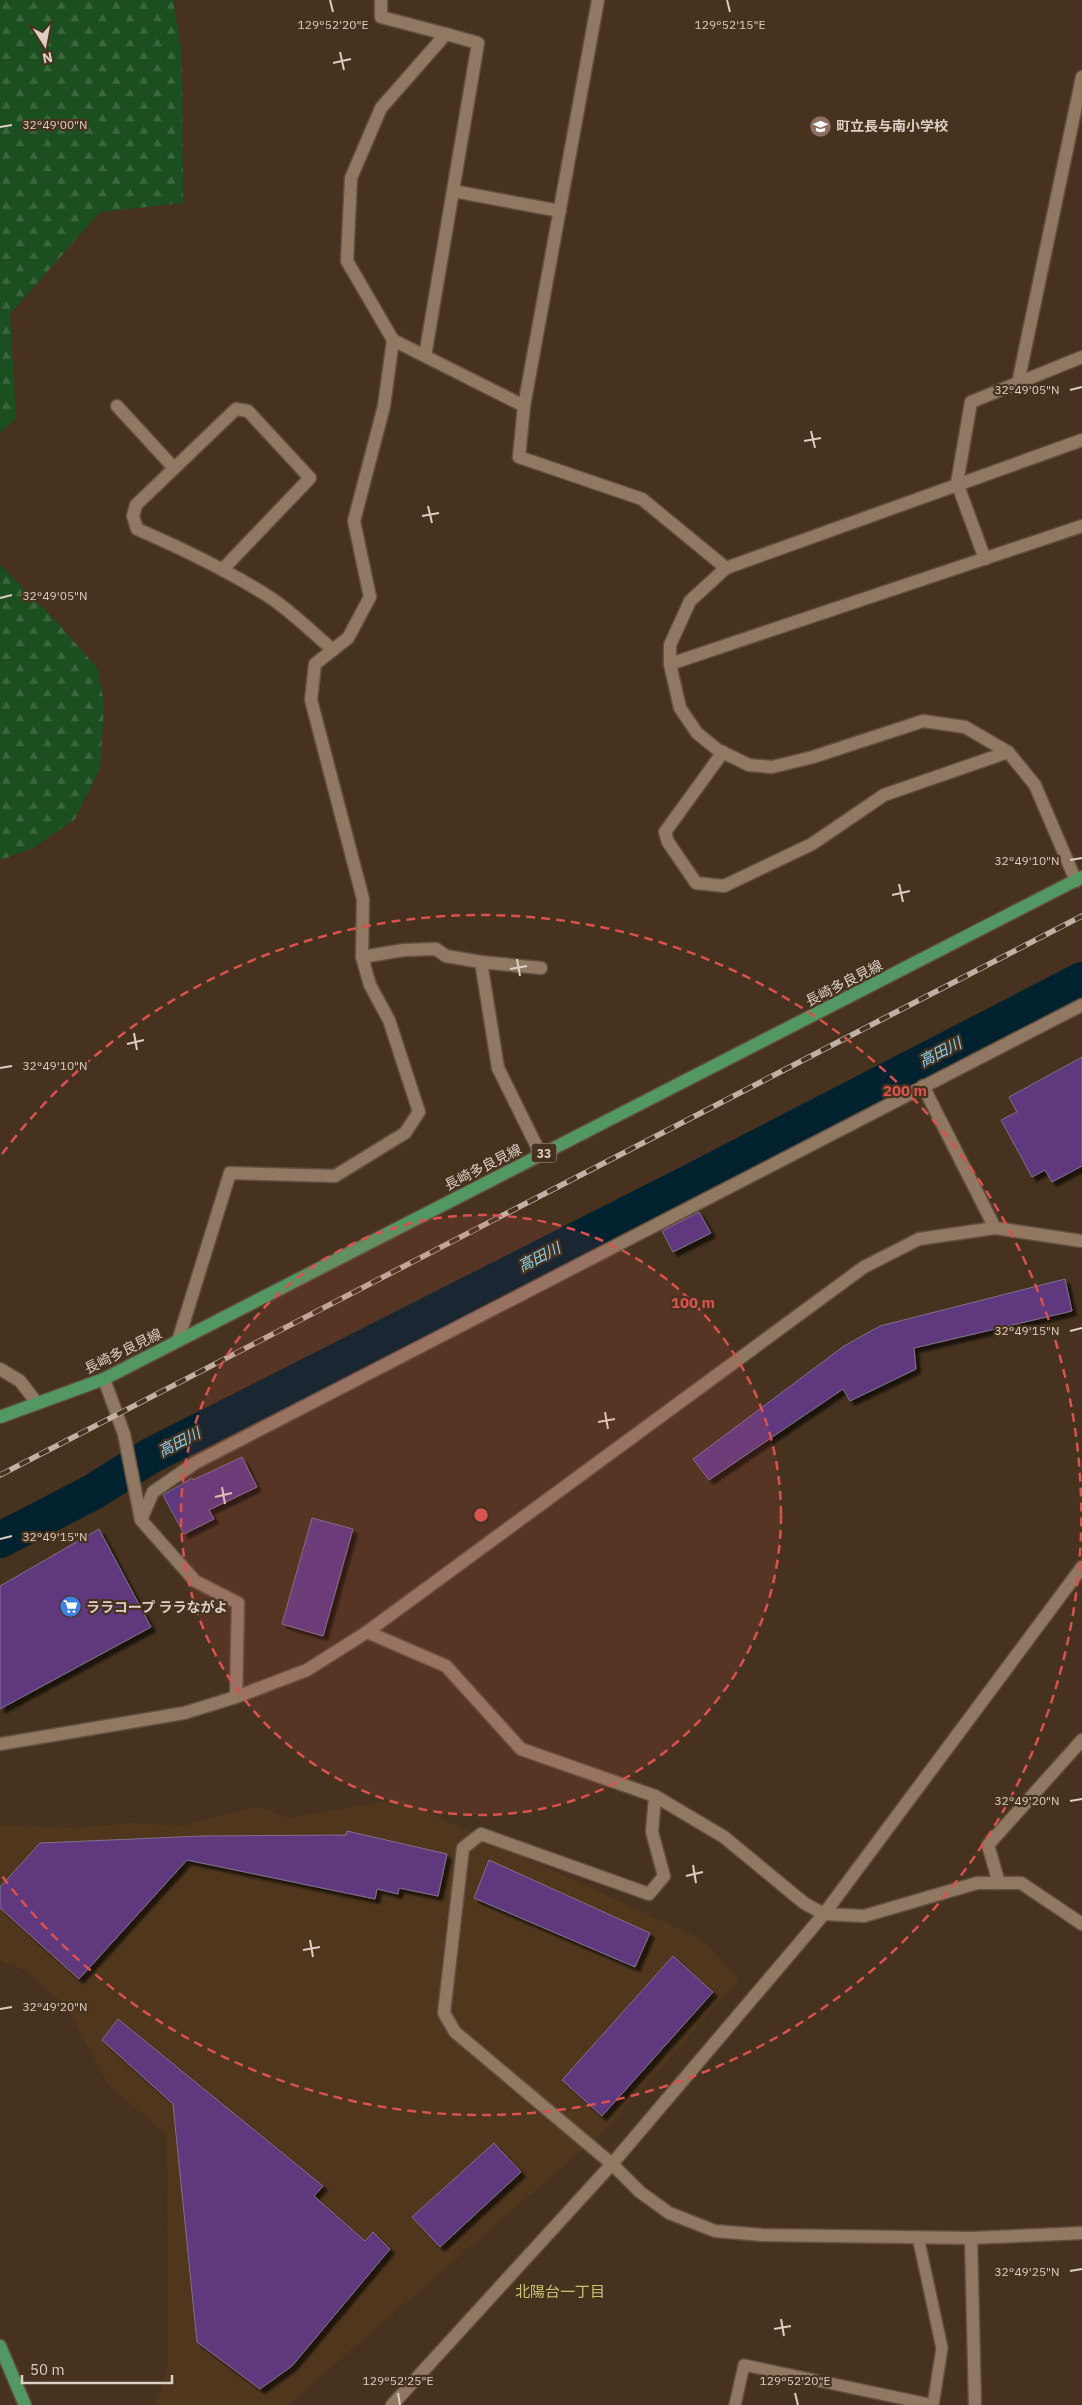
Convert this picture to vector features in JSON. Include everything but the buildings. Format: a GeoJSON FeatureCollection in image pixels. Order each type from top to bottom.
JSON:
{"type":"FeatureCollection","features":[{"type":"Feature","properties":{"kind":"main road","name":"長崎多良見線"},"geometry":{"type":"LineString","coordinates":[[0,1417],[104,1379],[1079,879]]}},
{"type":"Feature","properties":{"kind":"main road"},"geometry":{"type":"LineString","coordinates":[[0,2346],[25,2405]]}},
{"type":"Feature","properties":{"kind":"street"},"geometry":{"type":"LineString","coordinates":[[380,0],[380,17],[478,43],[425,356]]}},
{"type":"Feature","properties":{"kind":"street"},"geometry":{"type":"LineString","coordinates":[[598,0],[524,406],[519,457],[642,498],[726,568]]}},
{"type":"Feature","properties":{"kind":"street"},"geometry":{"type":"LineString","coordinates":[[446,34],[382,108],[351,178],[347,261],[393,340],[524,406]]}},
{"type":"Feature","properties":{"kind":"street"},"geometry":{"type":"LineString","coordinates":[[1018,383],[1082,77]]}},
{"type":"Feature","properties":{"kind":"street"},"geometry":{"type":"LineString","coordinates":[[453,191],[560,211]]}},
{"type":"Feature","properties":{"kind":"street"},"geometry":{"type":"LineString","coordinates":[[178,1341],[230,1173],[335,1176],[406,1133],[419,1112],[389,1020],[370,984],[362,957],[363,899],[311,700],[315,664],[348,638],[370,597],[354,521],[384,406],[393,340]]}},
{"type":"Feature","properties":{"kind":"street"},"geometry":{"type":"LineString","coordinates":[[985,558],[957,483],[971,402],[1082,357]]}},
{"type":"Feature","properties":{"kind":"street"},"geometry":{"type":"LineString","coordinates":[[117,406],[174,468]]}},
{"type":"Feature","properties":{"kind":"street"},"geometry":{"type":"LineString","coordinates":[[222,570],[310,478],[248,411],[236,409],[136,505],[133,516],[137,529],[199,557],[272,599],[333,650]]}},
{"type":"Feature","properties":{"kind":"street"},"geometry":{"type":"LineString","coordinates":[[1079,879],[1035,785],[1008,752],[966,727],[923,721],[813,757],[772,767],[749,765],[723,752],[697,733],[680,708],[670,664],[670,645],[690,601],[726,568],[957,483],[1082,440]]}},
{"type":"Feature","properties":{"kind":"street"},"geometry":{"type":"LineString","coordinates":[[670,664],[1082,526]]}},
{"type":"Feature","properties":{"kind":"street"},"geometry":{"type":"LineString","coordinates":[[723,752],[665,832],[668,842],[696,883],[724,886],[812,844],[884,794],[1008,752]]}},
{"type":"Feature","properties":{"kind":"street"},"geometry":{"type":"LineString","coordinates":[[362,957],[404,950],[436,949],[446,956],[481,962],[541,968]]}},
{"type":"Feature","properties":{"kind":"street"},"geometry":{"type":"LineString","coordinates":[[481,962],[498,1068],[541,1154]]}},
{"type":"Feature","properties":{"kind":"street"},"geometry":{"type":"LineString","coordinates":[[141,1520],[153,1492],[195,1463],[1082,1005]]}},
{"type":"Feature","properties":{"kind":"street"},"geometry":{"type":"LineString","coordinates":[[924,1086],[995,1228]]}},
{"type":"Feature","properties":{"kind":"street"},"geometry":{"type":"LineString","coordinates":[[0,1744],[184,1713],[236,1697],[307,1670],[367,1632],[864,1267],[920,1240],[995,1228],[1082,1241]]}},
{"type":"Feature","properties":{"kind":"street"},"geometry":{"type":"LineString","coordinates":[[0,1369],[20,1381],[37,1403]]}},
{"type":"Feature","properties":{"kind":"street"},"geometry":{"type":"LineString","coordinates":[[104,1379],[126,1442],[141,1520],[195,1581],[238,1603],[236,1697]]}},
{"type":"Feature","properties":{"kind":"street"},"geometry":{"type":"LineString","coordinates":[[392,2405],[612,2164],[824,1914],[1082,1567]]}},
{"type":"Feature","properties":{"kind":"street"},"geometry":{"type":"LineString","coordinates":[[367,1632],[446,1666],[522,1749],[655,1796],[724,1837],[804,1903],[824,1914],[864,1916],[976,1883],[1021,1883],[1082,1924]]}},
{"type":"Feature","properties":{"kind":"street"},"geometry":{"type":"LineString","coordinates":[[999,1883],[988,1844],[1082,1740]]}},
{"type":"Feature","properties":{"kind":"street"},"geometry":{"type":"LineString","coordinates":[[655,1796],[652,1832],[664,1876],[649,1894],[481,1834],[463,1848],[444,2013],[455,2032],[612,2164],[640,2192],[669,2213],[715,2231],[762,2235],[972,2238],[1082,2233]]}},
{"type":"Feature","properties":{"kind":"street"},"geometry":{"type":"LineString","coordinates":[[972,2238],[975,2405]]}},
{"type":"Feature","properties":{"kind":"lane"},"geometry":{"type":"LineString","coordinates":[[735,2405],[744,2365],[933,2405],[942,2348],[918,2237]]}},
{"type":"Feature","properties":{"kind":"shaded area"},"geometry":{"type":"Polygon","coordinates":[[[400,1799],[703,1940],[739,1980],[604,2131],[288,2405],[156,2405],[168,2362],[167,2135],[109,2086],[66,2006],[27,1972],[0,1960],[0,1825],[70,1828],[132,1823],[183,1826],[257,1806],[288,1818],[400,1799]]]}},
{"type":"Feature","properties":{"kind":"green space"},"geometry":{"type":"Polygon","coordinates":[[[0,0],[173,0],[182,53],[183,203],[100,212],[10,314],[16,418],[0,433],[0,0]]]}},
{"type":"Feature","properties":{"kind":"green space"},"geometry":{"type":"Polygon","coordinates":[[[0,565],[56,621],[98,669],[104,705],[100,768],[75,819],[33,848],[0,860],[0,565]]]}},
{"type":"Feature","properties":{"kind":"waterway","name":"高田川"},"geometry":{"type":"LineString","coordinates":[[0,1540],[93,1492],[150,1456],[683,1186],[1082,980]]}},
{"type":"Feature","properties":{"kind":"railway"},"geometry":{"type":"LineString","coordinates":[[0,1475],[1082,916]]}},
{"type":"Feature","properties":{"kind":"place","name":"町立長与南小学校"},"geometry":{"type":"Point","coordinates":[820,126]}},
{"type":"Feature","properties":{"kind":"place","name":"ララコープ ララながよ"},"geometry":{"type":"Point","coordinates":[70,1607]}},
{"type":"Feature","properties":{"kind":"district","name":"北陽台一丁目"},"geometry":{"type":"Point","coordinates":[560,2291]}}]}
